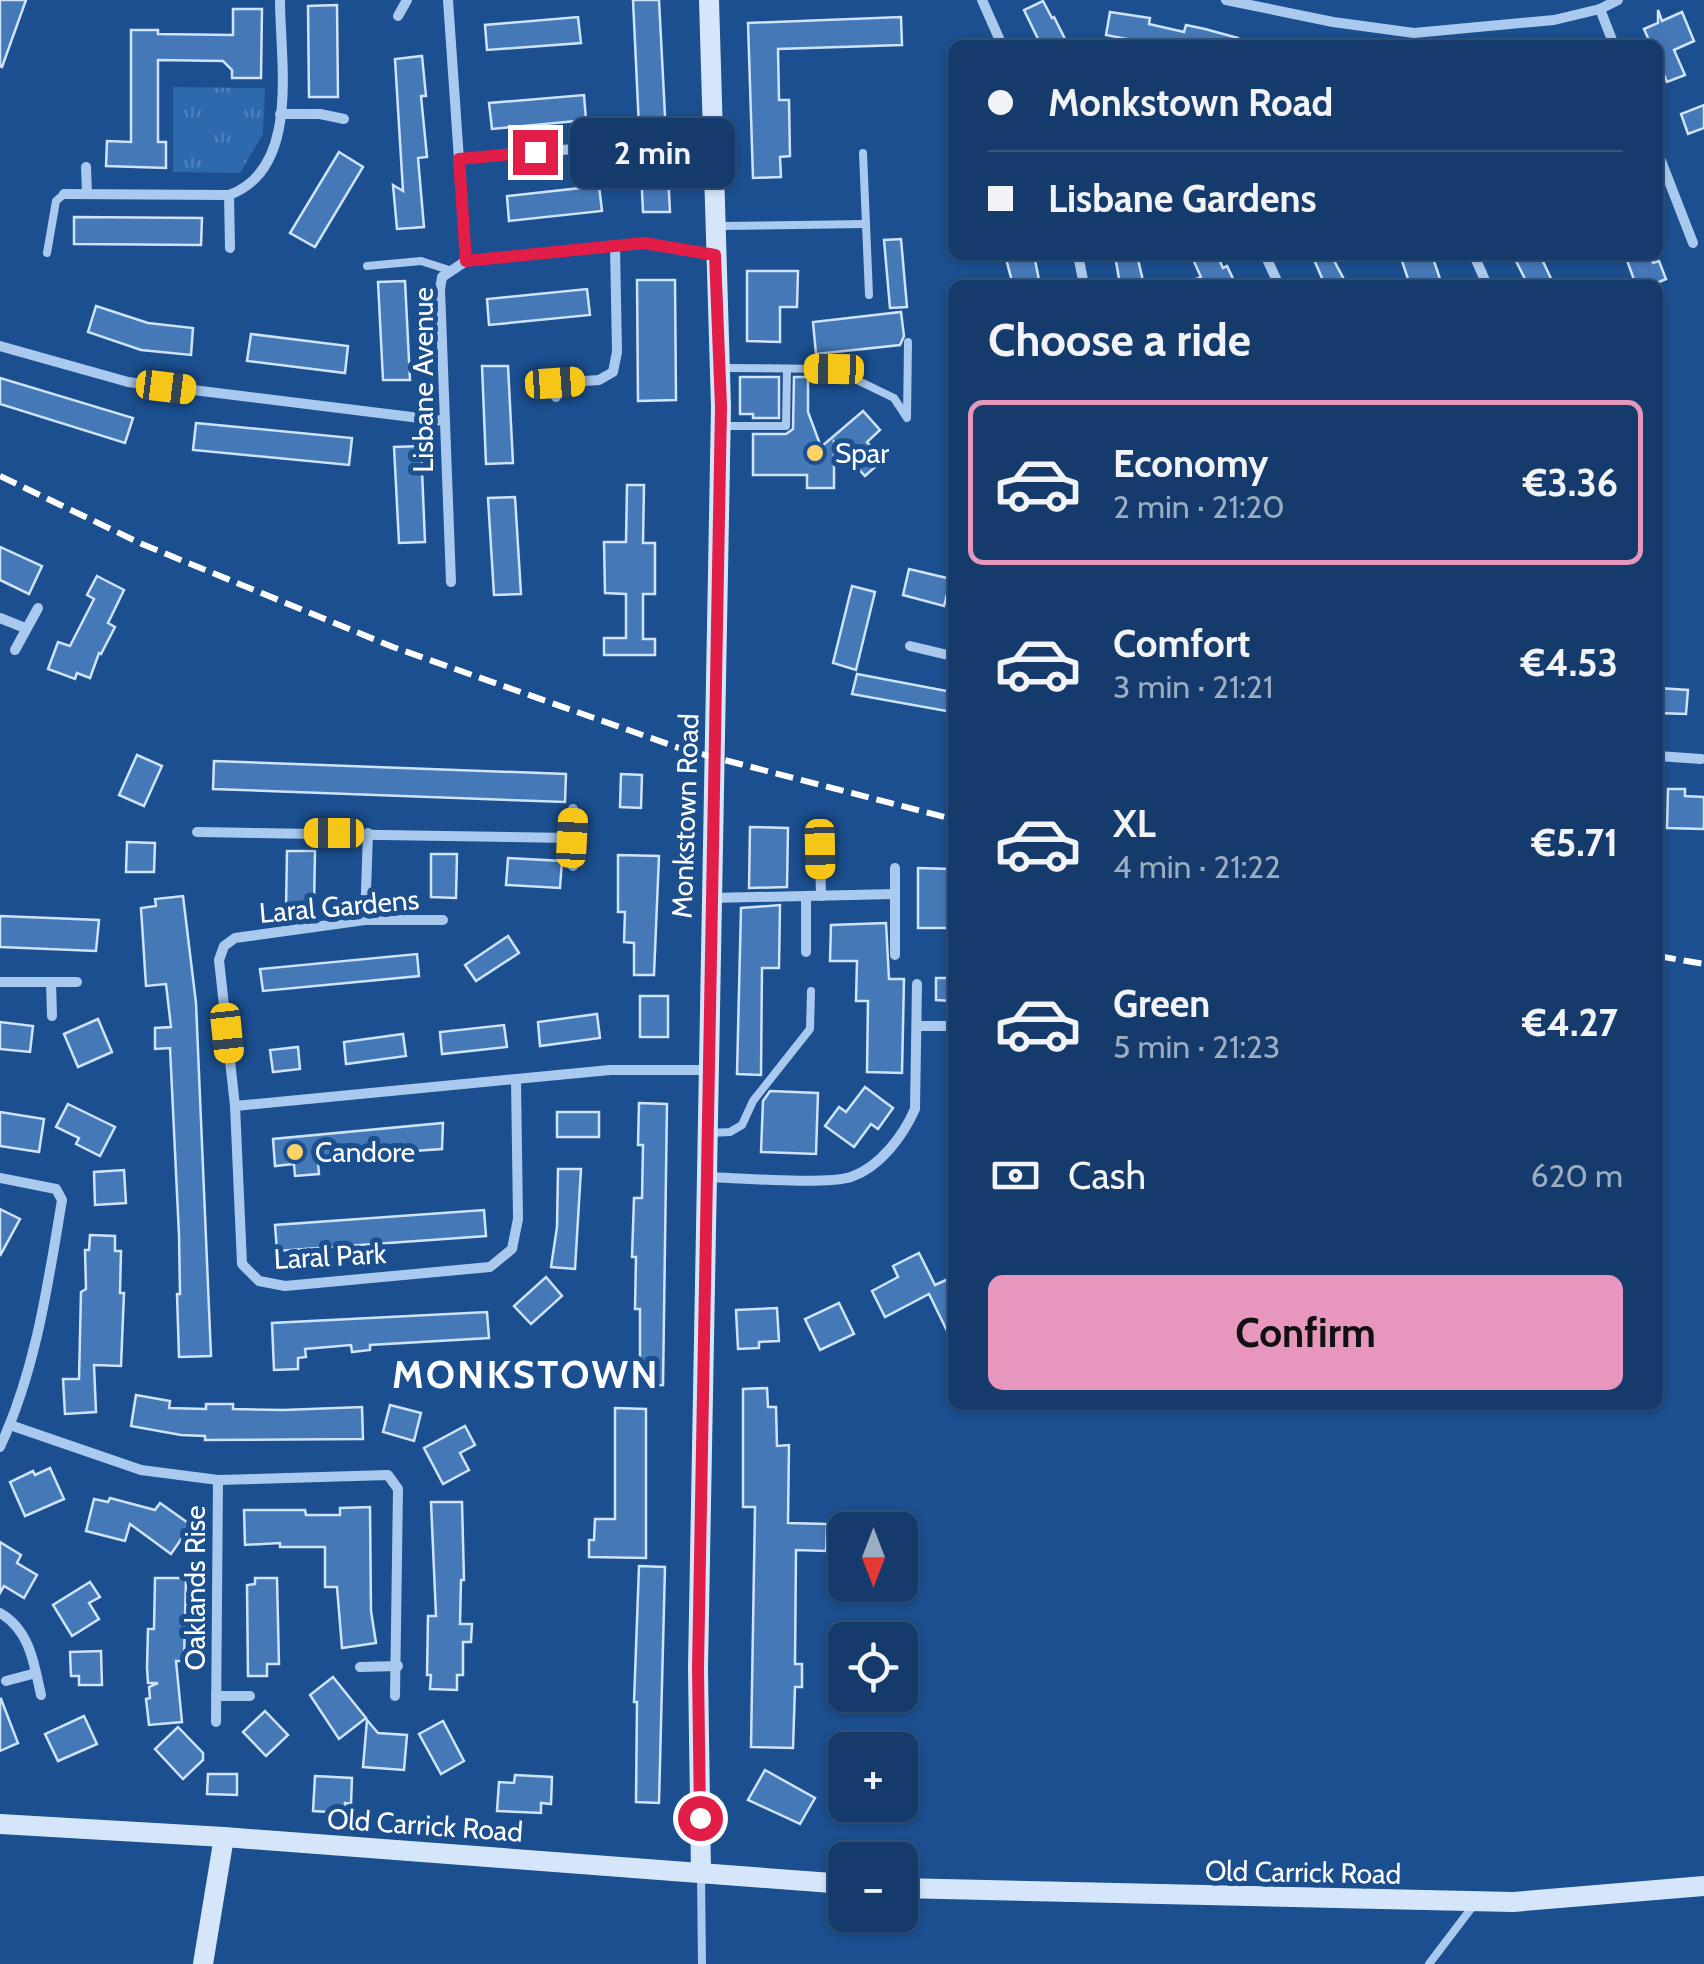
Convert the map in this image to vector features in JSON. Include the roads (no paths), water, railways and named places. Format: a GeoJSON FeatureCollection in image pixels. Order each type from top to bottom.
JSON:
{"type":"FeatureCollection","features":[{"type":"Feature","properties":{"kind":"street"},"geometry":{"type":"LineString","coordinates":[[64,194],[229,195],[247,188],[276,145],[280,114],[280,0]]}},
{"type":"Feature","properties":{"kind":"street"},"geometry":{"type":"LineString","coordinates":[[398,16],[407,0]]}},
{"type":"Feature","properties":{"kind":"street"},"geometry":{"type":"LineString","coordinates":[[448,0],[466,261]]}},
{"type":"Feature","properties":{"kind":"street","name":"Monkstown Road"},"geometry":{"type":"LineString","coordinates":[[700,1874],[698,1668],[721,426],[710,0]]}},
{"type":"Feature","properties":{"kind":"street"},"geometry":{"type":"LineString","coordinates":[[982,0],[1000,40]]}},
{"type":"Feature","properties":{"kind":"street"},"geometry":{"type":"LineString","coordinates":[[1226,0],[1415,39],[1554,20],[1600,9],[1618,0]]}},
{"type":"Feature","properties":{"kind":"street"},"geometry":{"type":"LineString","coordinates":[[1600,9],[1612,40]]}},
{"type":"Feature","properties":{"kind":"street"},"geometry":{"type":"LineString","coordinates":[[280,114],[320,114],[344,119]]}},
{"type":"Feature","properties":{"kind":"street"},"geometry":{"type":"LineString","coordinates":[[459,159],[572,149]]}},
{"type":"Feature","properties":{"kind":"street"},"geometry":{"type":"LineString","coordinates":[[86,166],[87,194]]}},
{"type":"Feature","properties":{"kind":"street"},"geometry":{"type":"LineString","coordinates":[[1663,167],[1693,243]]}},
{"type":"Feature","properties":{"kind":"street"},"geometry":{"type":"LineString","coordinates":[[229,195],[230,248]]}},
{"type":"Feature","properties":{"kind":"street","name":"Lisbane Avenue"},"geometry":{"type":"LineString","coordinates":[[451,582],[442,276],[466,261],[644,243],[715,255]]}},
{"type":"Feature","properties":{"kind":"street"},"geometry":{"type":"LineString","coordinates":[[556,397],[555,383],[599,380],[613,372],[617,352],[615,246]]}},
{"type":"Feature","properties":{"kind":"street"},"geometry":{"type":"LineString","coordinates":[[0,346],[128,382],[444,421]]}},
{"type":"Feature","properties":{"kind":"street"},"geometry":{"type":"LineString","coordinates":[[14,650],[38,608]]}},
{"type":"Feature","properties":{"kind":"street"},"geometry":{"type":"LineString","coordinates":[[0,618],[25,628]]}},
{"type":"Feature","properties":{"kind":"street"},"geometry":{"type":"LineString","coordinates":[[910,646],[948,655]]}},
{"type":"Feature","properties":{"kind":"street"},"geometry":{"type":"LineString","coordinates":[[1663,756],[1701,759]]}},
{"type":"Feature","properties":{"kind":"street"},"geometry":{"type":"LineString","coordinates":[[572,866],[574,809]]}},
{"type":"Feature","properties":{"kind":"street"},"geometry":{"type":"LineString","coordinates":[[198,832],[572,838]]}},
{"type":"Feature","properties":{"kind":"street"},"geometry":{"type":"LineString","coordinates":[[365,920],[368,834]]}},
{"type":"Feature","properties":{"kind":"street"},"geometry":{"type":"LineString","coordinates":[[820,849],[821,896]]}},
{"type":"Feature","properties":{"kind":"street"},"geometry":{"type":"LineString","coordinates":[[895,954],[896,868]]}},
{"type":"Feature","properties":{"kind":"street"},"geometry":{"type":"LineString","coordinates":[[711,898],[895,894]]}},
{"type":"Feature","properties":{"kind":"street"},"geometry":{"type":"LineString","coordinates":[[806,896],[806,952]]}},
{"type":"Feature","properties":{"kind":"street","name":"Laral Gardens"},"geometry":{"type":"LineString","coordinates":[[234,1106],[219,960],[224,946],[236,938],[365,920],[443,920]]}},
{"type":"Feature","properties":{"kind":"street"},"geometry":{"type":"LineString","coordinates":[[0,982],[76,982]]}},
{"type":"Feature","properties":{"kind":"street"},"geometry":{"type":"LineString","coordinates":[[51,982],[52,1016]]}},
{"type":"Feature","properties":{"kind":"street"},"geometry":{"type":"LineString","coordinates":[[708,1177],[837,1178],[850,1177],[871,1165],[906,1128],[915,1109],[917,984]]}},
{"type":"Feature","properties":{"kind":"street"},"geometry":{"type":"LineString","coordinates":[[918,1026],[948,1026]]}},
{"type":"Feature","properties":{"kind":"street"},"geometry":{"type":"LineString","coordinates":[[234,1106],[610,1070],[708,1070]]}},
{"type":"Feature","properties":{"kind":"street","name":"Laral Park"},"geometry":{"type":"LineString","coordinates":[[234,1106],[242,1264],[258,1281],[285,1286],[490,1267],[512,1249],[518,1219],[516,1080]]}},
{"type":"Feature","properties":{"kind":"street"},"geometry":{"type":"LineString","coordinates":[[0,1178],[56,1189],[62,1200],[42,1318],[0,1447]]}},
{"type":"Feature","properties":{"kind":"street"},"geometry":{"type":"LineString","coordinates":[[10,1425],[141,1470],[218,1480],[388,1475],[398,1489],[395,1696]]}},
{"type":"Feature","properties":{"kind":"street","name":"Oaklands Rise"},"geometry":{"type":"LineString","coordinates":[[216,1722],[218,1480]]}},
{"type":"Feature","properties":{"kind":"street"},"geometry":{"type":"LineString","coordinates":[[0,1613],[28,1642],[41,1694]]}},
{"type":"Feature","properties":{"kind":"street"},"geometry":{"type":"LineString","coordinates":[[360,1667],[398,1666]]}},
{"type":"Feature","properties":{"kind":"street"},"geometry":{"type":"LineString","coordinates":[[6,1681],[36,1673]]}},
{"type":"Feature","properties":{"kind":"street","name":"Oaklands Rise"},"geometry":{"type":"LineString","coordinates":[[216,1696],[250,1696]]}},
{"type":"Feature","properties":{"kind":"street","name":"Old Carrick Road"},"geometry":{"type":"LineString","coordinates":[[0,1824],[828,1883]]}},
{"type":"Feature","properties":{"kind":"street"},"geometry":{"type":"LineString","coordinates":[[203,1964],[224,1838]]}},
{"type":"Feature","properties":{"kind":"street","name":"Old Carrick Road"},"geometry":{"type":"LineString","coordinates":[[918,1888],[1476,1902],[1704,1886]]}},
{"type":"Feature","properties":{"kind":"lane"},"geometry":{"type":"LineString","coordinates":[[863,153],[870,296]]}},
{"type":"Feature","properties":{"kind":"lane"},"geometry":{"type":"LineString","coordinates":[[47,253],[56,201],[64,194]]}},
{"type":"Feature","properties":{"kind":"lane"},"geometry":{"type":"LineString","coordinates":[[714,226],[866,224]]}},
{"type":"Feature","properties":{"kind":"lane"},"geometry":{"type":"LineString","coordinates":[[367,266],[421,260],[449,270]]}},
{"type":"Feature","properties":{"kind":"lane"},"geometry":{"type":"LineString","coordinates":[[720,368],[834,369],[894,398],[906,418],[908,342]]}},
{"type":"Feature","properties":{"kind":"lane"},"geometry":{"type":"LineString","coordinates":[[721,426],[786,426],[787,369]]}},
{"type":"Feature","properties":{"kind":"lane"},"geometry":{"type":"LineString","coordinates":[[708,1133],[730,1132],[742,1125],[752,1101],[810,1030],[811,991]]}},
{"type":"Feature","properties":{"kind":"lane"},"geometry":{"type":"LineString","coordinates":[[700,1874],[702,1964]]}},
{"type":"Feature","properties":{"kind":"lane"},"geometry":{"type":"LineString","coordinates":[[1429,1964],[1476,1902]]}},
{"type":"Feature","properties":{"kind":"railway"},"geometry":{"type":"LineString","coordinates":[[0,476],[142,544],[393,647],[682,749],[948,818]]}},
{"type":"Feature","properties":{"kind":"railway"},"geometry":{"type":"LineString","coordinates":[[1663,957],[1704,964]]}},
{"type":"Feature","properties":{"kind":"place","name":"Spar"},"geometry":{"type":"Point","coordinates":[815,453]}},
{"type":"Feature","properties":{"kind":"place","name":"Candore"},"geometry":{"type":"Point","coordinates":[295,1152]}},
{"type":"Feature","properties":{"kind":"district","name":"MONKSTOWN"},"geometry":{"type":"Point","coordinates":[526,1375]}}]}
